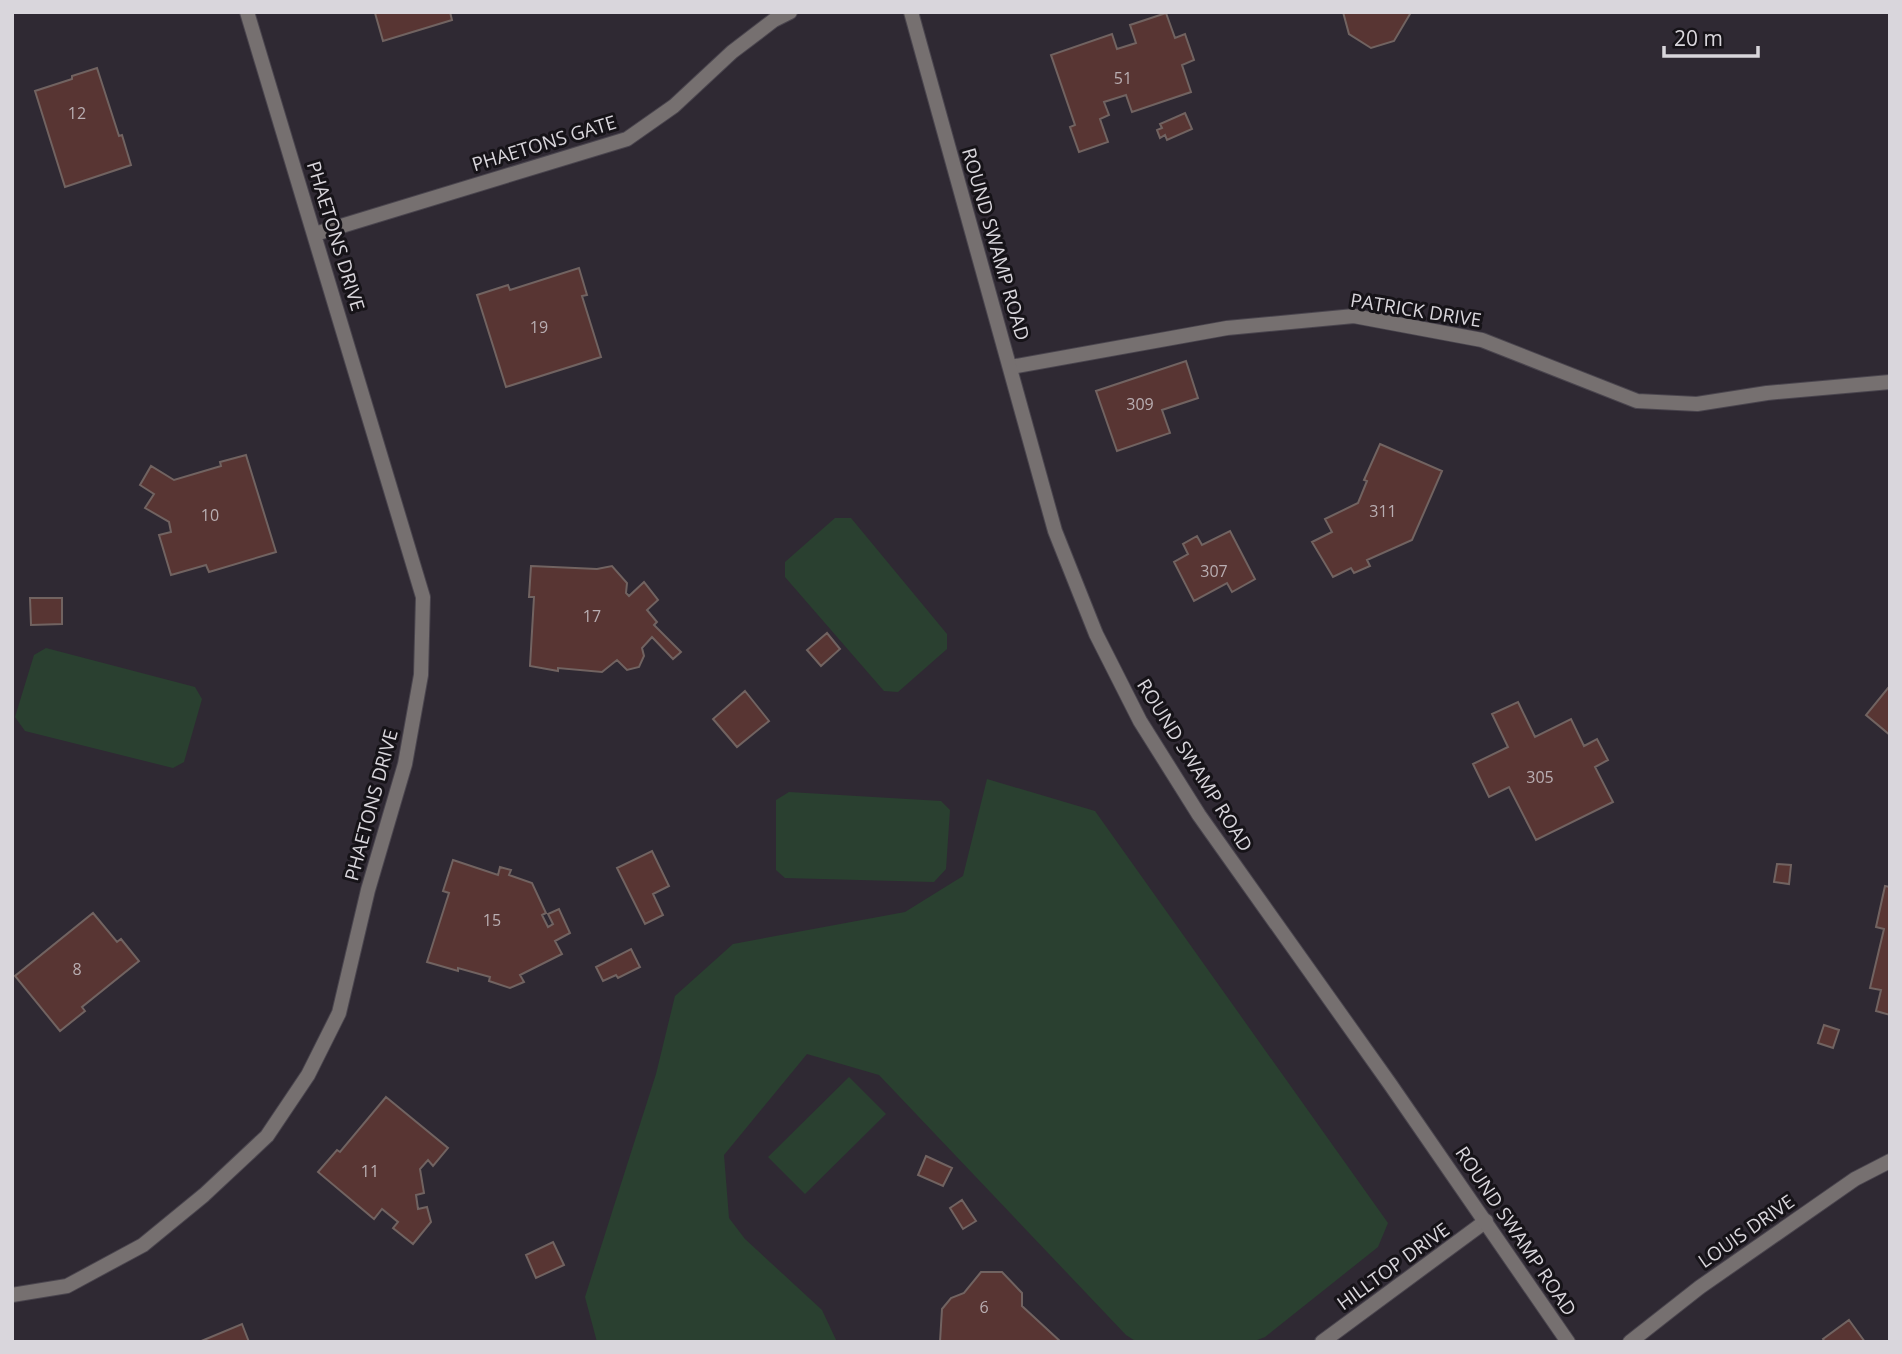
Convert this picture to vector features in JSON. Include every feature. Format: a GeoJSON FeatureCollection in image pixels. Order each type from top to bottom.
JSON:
{"type":"FeatureCollection","features":[{"type":"Feature","properties":{"kind":"street","name":"PHAETONS DRIVE"},"geometry":{"type":"LineString","coordinates":[[12,1295],[67,1286],[143,1245],[204,1195],[267,1136],[308,1074],[339,1013],[368,890],[405,764],[421,675],[423,597],[247,12]]}},
{"type":"Feature","properties":{"kind":"street","name":"PHAETONS GATE"},"geometry":{"type":"LineString","coordinates":[[315,234],[627,139],[674,106],[733,52],[774,20],[790,12]]}},
{"type":"Feature","properties":{"kind":"street","name":"ROUND SWAMP ROAD"},"geometry":{"type":"LineString","coordinates":[[911,12],[1055,531],[1097,634],[1140,721],[1199,816],[1486,1221],[1568,1342]]}},
{"type":"Feature","properties":{"kind":"street","name":"PATRICK DRIVE"},"geometry":{"type":"LineString","coordinates":[[1011,367],[1227,328],[1354,316],[1482,340],[1637,401],[1697,404],[1767,393],[1890,382]]}},
{"type":"Feature","properties":{"kind":"street","name":"LOUIS DRIVE"},"geometry":{"type":"LineString","coordinates":[[1630,1342],[1700,1287],[1855,1179],[1890,1161]]}},
{"type":"Feature","properties":{"kind":"street","name":"HILLTOP DRIVE"},"geometry":{"type":"LineString","coordinates":[[1322,1342],[1486,1221]]}},
{"type":"Feature","properties":{"kind":"green space"},"geometry":{"type":"Polygon","coordinates":[[[835,518],[851,518],[947,634],[947,649],[898,692],[884,691],[785,577],[785,562],[835,518]]]}},
{"type":"Feature","properties":{"kind":"green space"},"geometry":{"type":"Polygon","coordinates":[[[46,648],[195,687],[202,699],[184,762],[173,768],[25,731],[15,717],[34,655],[46,648]]]}},
{"type":"Feature","properties":{"kind":"green space"},"geometry":{"type":"Polygon","coordinates":[[[987,779],[1095,811],[1388,1223],[1378,1247],[1265,1337],[1252,1342],[1137,1342],[1126,1335],[879,1075],[807,1054],[724,1155],[729,1218],[745,1239],[822,1310],[837,1342],[597,1342],[585,1297],[656,1074],[675,996],[733,944],[905,912],[963,876],[987,779]]]}},
{"type":"Feature","properties":{"kind":"green space"},"geometry":{"type":"Polygon","coordinates":[[[789,792],[941,801],[950,810],[946,869],[934,882],[785,878],[776,870],[776,800],[789,792]]]}},
{"type":"Feature","properties":{"kind":"green space"},"geometry":{"type":"Polygon","coordinates":[[[849,1077],[886,1114],[805,1194],[768,1157],[849,1077]]]}},
{"type":"Feature","properties":{"kind":"building"},"geometry":{"type":"Polygon","coordinates":[[[450,12],[452,20],[383,41],[375,13],[450,12]]]}},
{"type":"Feature","properties":{"kind":"building"},"geometry":{"type":"Polygon","coordinates":[[[1343,12],[1410,14],[1394,41],[1371,48],[1349,34],[1343,12]]]}},
{"type":"Feature","properties":{"kind":"building"},"geometry":{"type":"Polygon","coordinates":[[[1166,13],[1175,38],[1185,34],[1194,60],[1182,65],[1191,92],[1132,112],[1126,95],[1104,102],[1109,115],[1100,119],[1108,142],[1079,152],[1070,127],[1075,125],[1051,55],[1112,34],[1117,49],[1136,43],[1130,25],[1166,13]]]}},
{"type":"Feature","properties":{"kind":"building"},"geometry":{"type":"Polygon","coordinates":[[[97,68],[131,165],[65,187],[35,91],[97,68]]]}},
{"type":"Feature","properties":{"kind":"building"},"geometry":{"type":"Polygon","coordinates":[[[1185,113],[1192,129],[1167,140],[1165,135],[1160,138],[1157,130],[1162,128],[1160,124],[1185,113]]]}},
{"type":"Feature","properties":{"kind":"building"},"geometry":{"type":"Polygon","coordinates":[[[579,268],[587,295],[582,296],[601,357],[506,387],[477,295],[508,285],[510,290],[579,268]]]}},
{"type":"Feature","properties":{"kind":"building"},"geometry":{"type":"Polygon","coordinates":[[[1186,361],[1198,398],[1162,410],[1170,433],[1117,451],[1096,391],[1186,361]]]}},
{"type":"Feature","properties":{"kind":"building"},"geometry":{"type":"Polygon","coordinates":[[[1380,444],[1442,471],[1412,540],[1367,560],[1370,566],[1354,573],[1351,568],[1333,577],[1312,542],[1332,532],[1325,519],[1358,503],[1367,481],[1364,480],[1380,444]]]}},
{"type":"Feature","properties":{"kind":"building"},"geometry":{"type":"Polygon","coordinates":[[[246,455],[276,552],[209,572],[206,565],[171,575],[159,535],[171,532],[169,522],[145,508],[154,494],[140,485],[151,466],[174,480],[221,466],[220,462],[246,455]]]}},
{"type":"Feature","properties":{"kind":"building"},"geometry":{"type":"Polygon","coordinates":[[[1230,531],[1255,579],[1232,592],[1227,583],[1194,601],[1174,562],[1188,554],[1183,544],[1197,536],[1202,545],[1230,531]]]}},
{"type":"Feature","properties":{"kind":"building"},"geometry":{"type":"Polygon","coordinates":[[[531,566],[597,569],[612,566],[627,583],[626,593],[629,596],[644,582],[658,600],[647,610],[657,622],[654,625],[681,652],[673,659],[652,637],[642,648],[644,656],[639,667],[627,670],[617,660],[602,672],[558,668],[558,671],[530,666],[534,597],[529,597],[531,566]]]}},
{"type":"Feature","properties":{"kind":"building"},"geometry":{"type":"Polygon","coordinates":[[[30,598],[62,598],[62,624],[31,625],[30,598]]]}},
{"type":"Feature","properties":{"kind":"building"},"geometry":{"type":"Polygon","coordinates":[[[827,633],[840,649],[821,666],[807,650],[827,633]]]}},
{"type":"Feature","properties":{"kind":"building"},"geometry":{"type":"Polygon","coordinates":[[[1888,688],[1890,689],[1890,735],[1866,715],[1888,688]]]}},
{"type":"Feature","properties":{"kind":"building"},"geometry":{"type":"Polygon","coordinates":[[[745,691],[769,721],[737,747],[713,719],[745,691]]]}},
{"type":"Feature","properties":{"kind":"building"},"geometry":{"type":"Polygon","coordinates":[[[1518,702],[1535,737],[1571,719],[1584,746],[1597,739],[1608,760],[1595,767],[1613,802],[1536,840],[1509,787],[1489,797],[1473,764],[1508,747],[1492,714],[1518,702]]]}},
{"type":"Feature","properties":{"kind":"building"},"geometry":{"type":"Polygon","coordinates":[[[652,851],[669,886],[653,894],[663,915],[645,924],[617,868],[652,851]]]}},
{"type":"Feature","properties":{"kind":"building"},"geometry":{"type":"Polygon","coordinates":[[[453,860],[498,875],[500,867],[511,870],[509,875],[532,883],[546,913],[542,915],[548,927],[553,924],[548,914],[559,909],[570,933],[555,941],[562,954],[520,975],[524,982],[510,988],[489,981],[490,977],[427,962],[449,893],[443,891],[453,860]]]}},
{"type":"Feature","properties":{"kind":"building"},"geometry":{"type":"Polygon","coordinates":[[[1777,864],[1791,865],[1789,884],[1774,882],[1777,864]]]}},
{"type":"Feature","properties":{"kind":"building"},"geometry":{"type":"Polygon","coordinates":[[[1885,886],[1890,887],[1890,1015],[1876,1011],[1881,990],[1870,988],[1884,929],[1876,927],[1885,886]]]}},
{"type":"Feature","properties":{"kind":"building"},"geometry":{"type":"Polygon","coordinates":[[[93,913],[117,942],[121,939],[139,961],[82,1007],[85,1011],[60,1031],[15,976],[93,913]]]}},
{"type":"Feature","properties":{"kind":"building"},"geometry":{"type":"Polygon","coordinates":[[[631,949],[640,967],[618,978],[616,975],[603,981],[596,967],[631,949]]]}},
{"type":"Feature","properties":{"kind":"building"},"geometry":{"type":"Polygon","coordinates":[[[1824,1025],[1839,1030],[1833,1048],[1818,1043],[1824,1025]]]}},
{"type":"Feature","properties":{"kind":"building"},"geometry":{"type":"Polygon","coordinates":[[[386,1097],[448,1148],[433,1166],[428,1160],[420,1169],[424,1193],[416,1195],[418,1209],[427,1207],[431,1222],[413,1244],[393,1228],[398,1222],[382,1209],[374,1219],[318,1172],[337,1150],[340,1152],[386,1097]]]}},
{"type":"Feature","properties":{"kind":"building"},"geometry":{"type":"Polygon","coordinates":[[[926,1156],[952,1168],[943,1186],[918,1175],[926,1156]]]}},
{"type":"Feature","properties":{"kind":"building"},"geometry":{"type":"Polygon","coordinates":[[[962,1200],[976,1221],[963,1229],[950,1208],[962,1200]]]}},
{"type":"Feature","properties":{"kind":"building"},"geometry":{"type":"Polygon","coordinates":[[[553,1242],[564,1265],[536,1278],[526,1255],[553,1242]]]}},
{"type":"Feature","properties":{"kind":"building"},"geometry":{"type":"Polygon","coordinates":[[[981,1272],[1002,1272],[1022,1293],[1022,1306],[1061,1342],[940,1342],[942,1309],[951,1298],[964,1293],[981,1272]]]}},
{"type":"Feature","properties":{"kind":"building"},"geometry":{"type":"Polygon","coordinates":[[[1849,1320],[1865,1342],[1825,1342],[1823,1339],[1849,1320]]]}},
{"type":"Feature","properties":{"kind":"building"},"geometry":{"type":"Polygon","coordinates":[[[242,1324],[249,1342],[199,1342],[242,1324]]]}}]}
